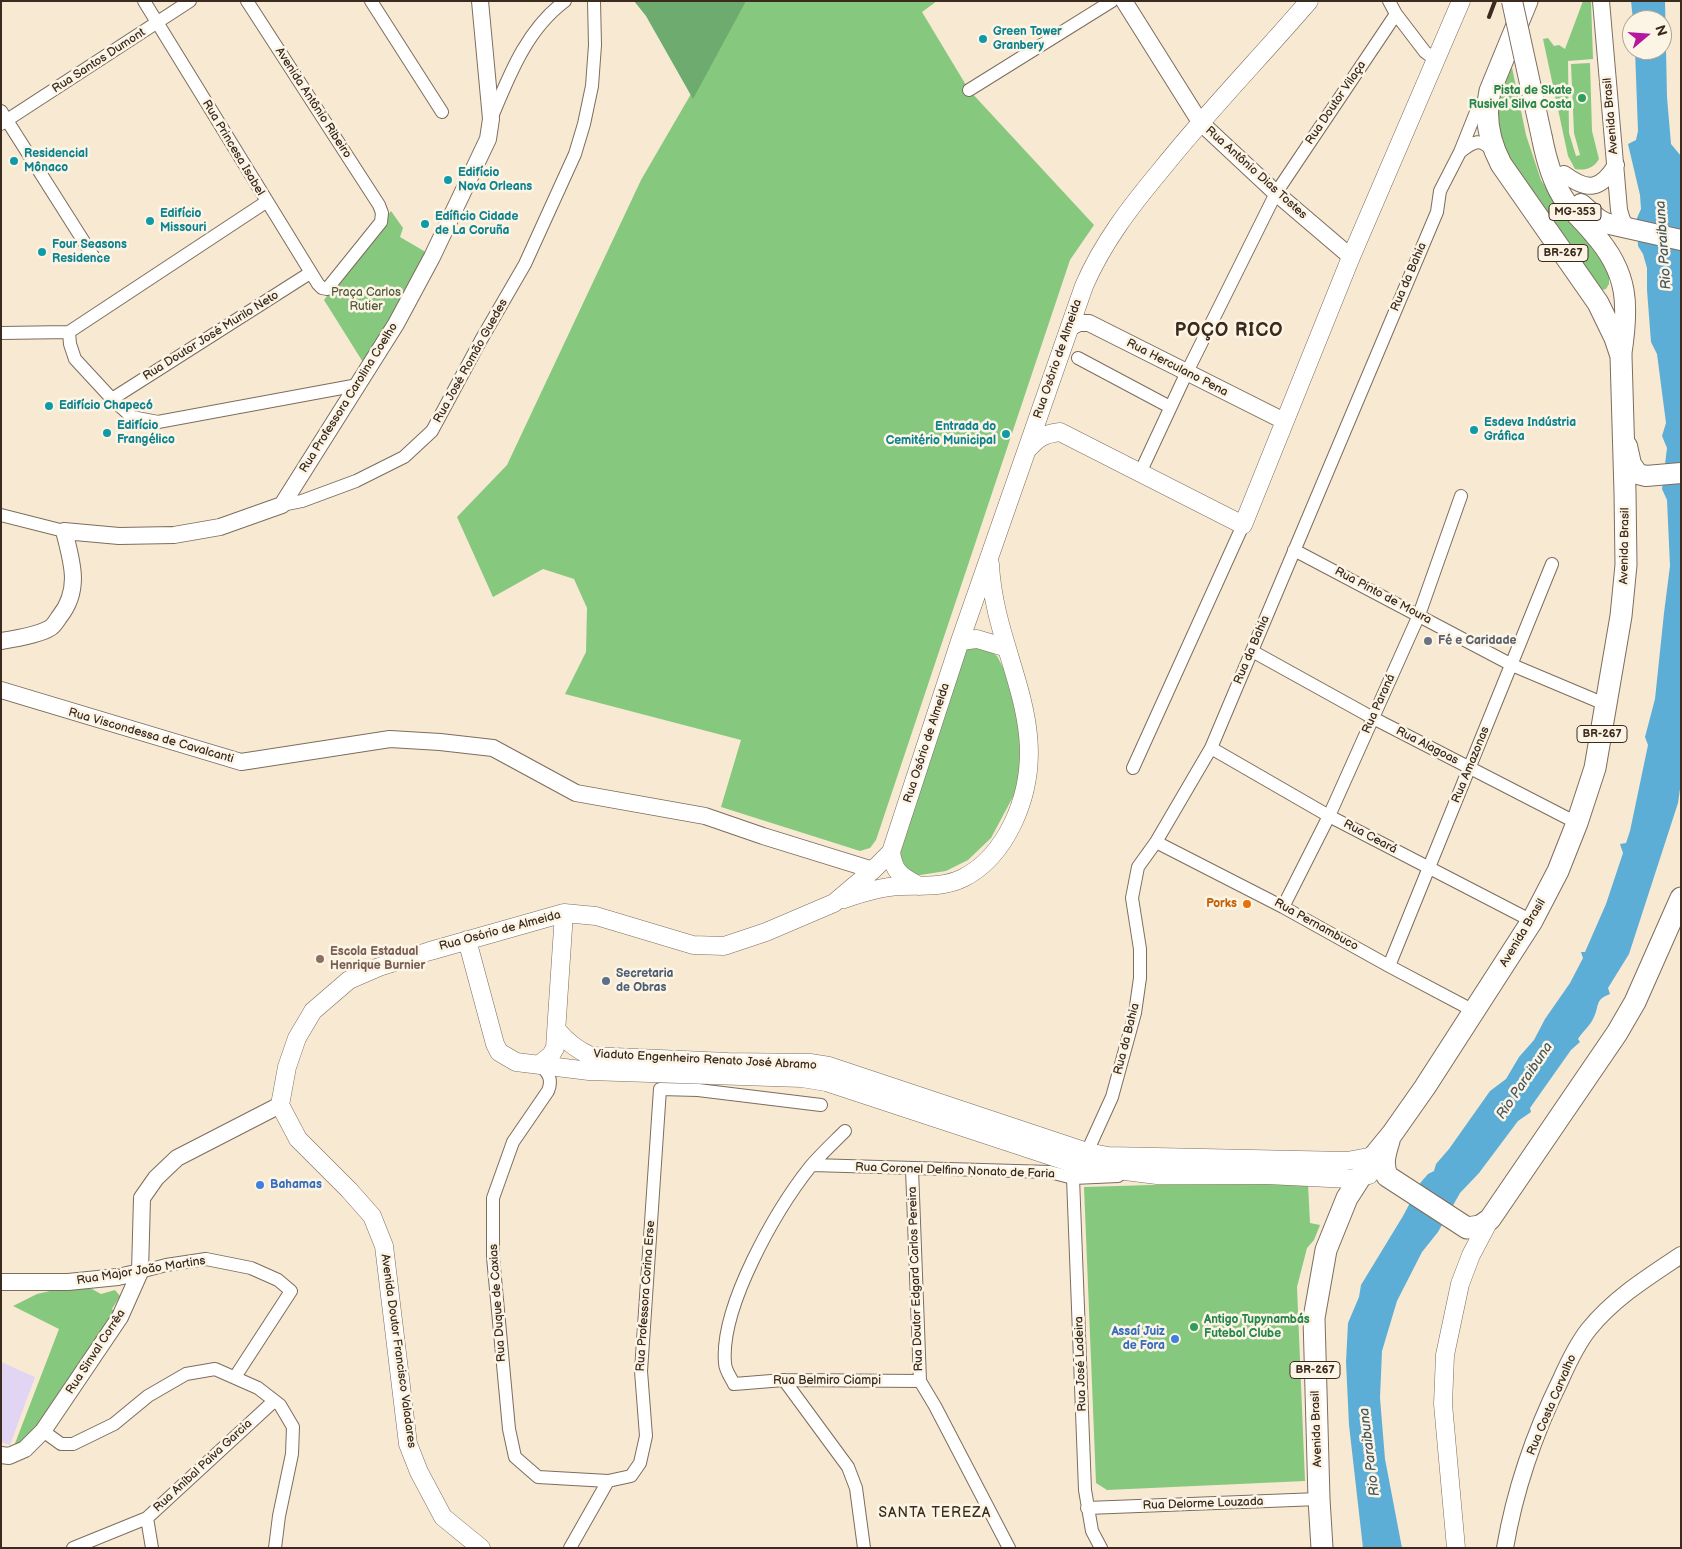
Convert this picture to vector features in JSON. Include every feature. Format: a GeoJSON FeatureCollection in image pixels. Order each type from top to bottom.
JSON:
{"type":"FeatureCollection","features":[{"type":"Feature","properties":{"kind":"highway","name":"Rua da Bahia"},"geometry":{"type":"LineString","coordinates":[[1489,95],[1526,1]]}},
{"type":"Feature","properties":{"kind":"highway","name":"BR-267"},"geometry":{"type":"LineString","coordinates":[[1489,95],[1486,106],[1488,129],[1491,144],[1496,155],[1598,303],[1615,338],[1621,356]]}},
{"type":"Feature","properties":{"kind":"highway","name":"Avenida Brasil"},"geometry":{"type":"LineString","coordinates":[[1322,1548],[1314,1353],[1316,1303],[1326,1250],[1347,1198],[1374,1156],[1392,1134],[1532,921],[1558,872],[1595,768],[1621,616],[1626,565],[1621,356]]}},
{"type":"Feature","properties":{"kind":"highway"},"geometry":{"type":"LineString","coordinates":[[1392,1134],[1384,1155],[1383,1166],[1392,1179],[1464,1226],[1480,1226],[1490,1219],[1617,1033],[1636,1002],[1681,898]]}},
{"type":"Feature","properties":{"kind":"highway","name":"BR-267"},"geometry":{"type":"LineString","coordinates":[[1347,1198],[1367,1182],[1376,1178],[1392,1179]]}},
{"type":"Feature","properties":{"kind":"main road","name":"Rua Osório de Almeida"},"geometry":{"type":"LineString","coordinates":[[280,1104],[287,1067],[297,1038],[313,1011],[349,980],[379,967],[564,913],[596,916],[693,945],[724,946],[766,932],[834,903],[873,870],[893,846],[960,641],[1025,452],[1092,268],[1115,228],[1200,122],[1309,1]]}},
{"type":"Feature","properties":{"kind":"main road"},"geometry":{"type":"LineString","coordinates":[[1046,394],[1048,415],[1060,432],[1243,525],[1351,257],[1462,1]]}},
{"type":"Feature","properties":{"kind":"main road","name":"MG-353"},"geometry":{"type":"LineString","coordinates":[[1512,1],[1548,137]]}},
{"type":"Feature","properties":{"kind":"main road"},"geometry":{"type":"LineString","coordinates":[[1526,1],[1548,137],[1572,191],[1590,212],[1605,223],[1681,240]]}},
{"type":"Feature","properties":{"kind":"main road","name":"Avenida Brasil"},"geometry":{"type":"LineString","coordinates":[[1548,137],[1551,174],[1557,188],[1569,205],[1600,240],[1615,262],[1622,278],[1625,332],[1621,356]]}},
{"type":"Feature","properties":{"kind":"main road","name":"BR-267"},"geometry":{"type":"LineString","coordinates":[[1624,429],[1631,464],[1638,474],[1646,476],[1681,473]]}},
{"type":"Feature","properties":{"kind":"main road"},"geometry":{"type":"LineString","coordinates":[[1025,452],[1038,438],[1060,432]]}},
{"type":"Feature","properties":{"kind":"main road"},"geometry":{"type":"LineString","coordinates":[[834,903],[886,887],[914,883],[945,884],[962,879],[977,869],[998,848],[1015,818],[1023,798],[1030,743],[1022,698],[995,604],[990,580],[989,559]]}},
{"type":"Feature","properties":{"kind":"main road"},"geometry":{"type":"LineString","coordinates":[[960,641],[977,639],[1007,648]]}},
{"type":"Feature","properties":{"kind":"main road"},"geometry":{"type":"LineString","coordinates":[[893,846],[895,869],[899,875],[914,883]]}},
{"type":"Feature","properties":{"kind":"main road"},"geometry":{"type":"LineString","coordinates":[[873,870],[914,883]]}},
{"type":"Feature","properties":{"kind":"main road"},"geometry":{"type":"LineString","coordinates":[[540,1064],[551,1055],[555,1048],[564,913]]}},
{"type":"Feature","properties":{"kind":"main road"},"geometry":{"type":"LineString","coordinates":[[467,940],[495,1044],[499,1052],[516,1062],[540,1064],[590,1063]]}},
{"type":"Feature","properties":{"kind":"main road","name":"Viaduto Engenheiro Renato José Abramo"},"geometry":{"type":"LineString","coordinates":[[557,1030],[590,1063],[819,1065],[842,1070],[1079,1165]]}},
{"type":"Feature","properties":{"kind":"main road","name":"Avenida Doutor Francisco Valadares"},"geometry":{"type":"LineString","coordinates":[[280,1104],[298,1139],[372,1216],[384,1246],[408,1444],[419,1472],[443,1517],[481,1548]]}},
{"type":"Feature","properties":{"kind":"main road","name":"Rua Coronel Delfino Nonato de Faria"},"geometry":{"type":"LineString","coordinates":[[1079,1165],[1108,1156],[1135,1157],[1267,1167],[1350,1179],[1379,1174],[1392,1179]]}},
{"type":"Feature","properties":{"kind":"main road","name":"Rua Coronel Delfino Nonato de Faria"},"geometry":{"type":"LineString","coordinates":[[1079,1165],[1157,1175],[1347,1161],[1374,1156]]}},
{"type":"Feature","properties":{"kind":"main road"},"geometry":{"type":"LineString","coordinates":[[1457,1547],[1442,1404],[1445,1355],[1460,1284],[1471,1255],[1490,1219]]}},
{"type":"Feature","properties":{"kind":"main road"},"geometry":{"type":"LineString","coordinates":[[1464,1226],[1472,1239],[1471,1255]]}},
{"type":"Feature","properties":{"kind":"street","name":"Rua Princesa Isabel"},"geometry":{"type":"LineString","coordinates":[[144,1],[310,273],[322,288],[327,289]]}},
{"type":"Feature","properties":{"kind":"street","name":"Rua Santos Dumont"},"geometry":{"type":"LineString","coordinates":[[3,118],[190,1]]}},
{"type":"Feature","properties":{"kind":"street","name":"Avenida Antônio Ribeiro"},"geometry":{"type":"LineString","coordinates":[[247,1],[379,205],[382,213],[381,222],[327,289]]}},
{"type":"Feature","properties":{"kind":"street"},"geometry":{"type":"LineString","coordinates":[[371,1],[442,112]]}},
{"type":"Feature","properties":{"kind":"street"},"geometry":{"type":"LineString","coordinates":[[480,1],[491,118]]}},
{"type":"Feature","properties":{"kind":"street","name":"Rua Professora Carolina Coelho"},"geometry":{"type":"LineString","coordinates":[[282,505],[396,324],[432,257],[488,140],[491,118],[526,41],[556,8],[565,1]]}},
{"type":"Feature","properties":{"kind":"street","name":"Rua José Romão Guedes"},"geometry":{"type":"LineString","coordinates":[[1,516],[64,531],[118,536],[174,535],[220,527],[282,505],[302,501],[356,481],[404,456],[432,431],[525,264],[575,154],[592,86],[595,45],[594,1]]}},
{"type":"Feature","properties":{"kind":"street"},"geometry":{"type":"LineString","coordinates":[[969,90],[1112,1]]}},
{"type":"Feature","properties":{"kind":"street","name":"Rua Antônio Dias Tostes"},"geometry":{"type":"LineString","coordinates":[[1124,1],[1200,122],[1276,193],[1351,257]]}},
{"type":"Feature","properties":{"kind":"street"},"geometry":{"type":"LineString","coordinates":[[1390,1],[1396,14],[1425,52],[1430,55],[1440,54]]}},
{"type":"Feature","properties":{"kind":"street","name":"Avenida Brasil"},"geometry":{"type":"LineString","coordinates":[[1601,1],[1619,210],[1622,220],[1632,229]]}},
{"type":"Feature","properties":{"kind":"street","name":"Rua Doutor Vilaça"},"geometry":{"type":"LineString","coordinates":[[1140,473],[1186,372],[1276,193],[1396,14]]}},
{"type":"Feature","properties":{"kind":"street","name":"Rua da Bahia"},"geometry":{"type":"LineString","coordinates":[[1079,1165],[1112,1097],[1135,1014],[1140,978],[1140,949],[1132,898],[1138,867],[1156,842],[1210,748],[1437,212],[1440,190],[1460,152],[1476,112],[1489,95]]}},
{"type":"Feature","properties":{"kind":"street"},"geometry":{"type":"LineString","coordinates":[[3,118],[93,256]]}},
{"type":"Feature","properties":{"kind":"street"},"geometry":{"type":"LineString","coordinates":[[1460,152],[1476,142],[1488,145],[1496,155]]}},
{"type":"Feature","properties":{"kind":"street"},"geometry":{"type":"LineString","coordinates":[[1564,174],[1582,186],[1590,187],[1604,181],[1616,165]]}},
{"type":"Feature","properties":{"kind":"street"},"geometry":{"type":"LineString","coordinates":[[1,333],[69,332],[266,202]]}},
{"type":"Feature","properties":{"kind":"street","name":"Rua Doutor José Murilo Neto"},"geometry":{"type":"LineString","coordinates":[[112,399],[310,273]]}},
{"type":"Feature","properties":{"kind":"street","name":"Rua Herculano Pena"},"geometry":{"type":"LineString","coordinates":[[1069,328],[1079,323],[1089,323],[1284,422]]}},
{"type":"Feature","properties":{"kind":"street"},"geometry":{"type":"LineString","coordinates":[[69,332],[70,344],[75,359],[112,399],[132,417],[158,422],[358,385]]}},
{"type":"Feature","properties":{"kind":"street"},"geometry":{"type":"LineString","coordinates":[[1078,358],[1170,407]]}},
{"type":"Feature","properties":{"kind":"street","name":"Rua Paraná"},"geometry":{"type":"LineString","coordinates":[[1283,907],[1329,816],[1419,615],[1461,496]]}},
{"type":"Feature","properties":{"kind":"street"},"geometry":{"type":"LineString","coordinates":[[1133,768],[1243,525]]}},
{"type":"Feature","properties":{"kind":"street"},"geometry":{"type":"LineString","coordinates":[[1,641],[24,638],[50,628],[68,606],[74,584],[73,562],[64,531]]}},
{"type":"Feature","properties":{"kind":"street","name":"Rua Pinto de Moura"},"geometry":{"type":"LineString","coordinates":[[1294,550],[1512,665],[1607,705]]}},
{"type":"Feature","properties":{"kind":"street","name":"Rua Amazonas"},"geometry":{"type":"LineString","coordinates":[[1388,966],[1552,564]]}},
{"type":"Feature","properties":{"kind":"street","name":"Rua Alagoas"},"geometry":{"type":"LineString","coordinates":[[1252,651],[1373,718],[1577,823]]}},
{"type":"Feature","properties":{"kind":"street","name":"Rua Viscondessa de Cavalcanti"},"geometry":{"type":"LineString","coordinates":[[1,690],[241,762],[390,740],[440,742],[493,748],[576,793],[705,816],[873,870]]}},
{"type":"Feature","properties":{"kind":"street","name":"Rua Ceará"},"geometry":{"type":"LineString","coordinates":[[1210,748],[1329,816],[1532,921]]}},
{"type":"Feature","properties":{"kind":"street","name":"Rua Pernambuco"},"geometry":{"type":"LineString","coordinates":[[1156,842],[1283,907],[1388,966],[1474,1011]]}},
{"type":"Feature","properties":{"kind":"street"},"geometry":{"type":"LineString","coordinates":[[851,864],[864,862],[885,854],[893,846]]}},
{"type":"Feature","properties":{"kind":"street","name":"Rua Duque de Caxias"},"geometry":{"type":"LineString","coordinates":[[540,1064],[550,1078],[548,1091],[513,1142],[493,1198],[494,1257],[509,1429],[515,1458],[538,1477],[608,1481]]}},
{"type":"Feature","properties":{"kind":"street","name":"Rua Professora Corina Erse"},"geometry":{"type":"LineString","coordinates":[[608,1481],[631,1476],[640,1463],[646,1436],[640,1371],[660,1089],[698,1090],[821,1106]]}},
{"type":"Feature","properties":{"kind":"street","name":"Rua Sinval Corrêa"},"geometry":{"type":"LineString","coordinates":[[1,1456],[8,1456],[25,1449],[43,1431],[120,1317],[140,1272],[142,1198],[156,1178],[177,1158],[280,1104]]}},
{"type":"Feature","properties":{"kind":"street"},"geometry":{"type":"LineString","coordinates":[[812,1165],[845,1132]]}},
{"type":"Feature","properties":{"kind":"street","name":"Rua Coronel Delfino Nonato de Faria"},"geometry":{"type":"LineString","coordinates":[[812,1165],[1050,1172],[1079,1165]]}},
{"type":"Feature","properties":{"kind":"street","name":"Rua Belmiro Ciampi"},"geometry":{"type":"LineString","coordinates":[[812,1165],[776,1219],[751,1265],[736,1298],[726,1339],[725,1365],[734,1384],[784,1380],[920,1381]]}},
{"type":"Feature","properties":{"kind":"street","name":"Rua José Ladeira"},"geometry":{"type":"LineString","coordinates":[[1079,1165],[1087,1508],[1092,1530],[1101,1548]]}},
{"type":"Feature","properties":{"kind":"street","name":"Rua Doutor Edgard Carlos Pereira"},"geometry":{"type":"LineString","coordinates":[[912,1169],[920,1381],[1009,1548]]}},
{"type":"Feature","properties":{"kind":"street","name":"Rua Costa Carvalho"},"geometry":{"type":"LineString","coordinates":[[1502,1545],[1534,1440],[1576,1347],[1590,1328],[1629,1291],[1681,1255]]}},
{"type":"Feature","properties":{"kind":"street","name":"Rua Major João Martins"},"geometry":{"type":"LineString","coordinates":[[1,1282],[68,1282],[110,1278],[166,1265],[206,1259],[251,1268],[278,1280],[291,1292],[235,1376]]}},
{"type":"Feature","properties":{"kind":"street"},"geometry":{"type":"LineString","coordinates":[[110,1278],[122,1288],[128,1300]]}},
{"type":"Feature","properties":{"kind":"street"},"geometry":{"type":"LineString","coordinates":[[43,1431],[61,1444],[74,1444],[114,1424],[148,1396],[186,1374],[215,1369],[235,1376],[258,1388],[277,1403],[293,1427],[292,1454],[279,1516],[275,1548]]}},
{"type":"Feature","properties":{"kind":"street"},"geometry":{"type":"LineString","coordinates":[[784,1380],[848,1466],[856,1488],[864,1548]]}},
{"type":"Feature","properties":{"kind":"street","name":"Rua Aníbal Paiva Garcia"},"geometry":{"type":"LineString","coordinates":[[73,1548],[147,1518],[277,1403]]}},
{"type":"Feature","properties":{"kind":"street"},"geometry":{"type":"LineString","coordinates":[[570,1548],[608,1481]]}},
{"type":"Feature","properties":{"kind":"street","name":"Rua Delorme Louzada"},"geometry":{"type":"LineString","coordinates":[[1087,1508],[1319,1499]]}},
{"type":"Feature","properties":{"kind":"street"},"geometry":{"type":"LineString","coordinates":[[147,1518],[152,1548]]}},
{"type":"Feature","properties":{"kind":"shaded area"},"geometry":{"type":"Polygon","coordinates":[[[1,1362],[35,1377],[10,1445],[1,1442],[1,1362]]]}},
{"type":"Feature","properties":{"kind":"green space"},"geometry":{"type":"Polygon","coordinates":[[[634,1],[746,1],[693,99],[646,16],[634,1]]]}},
{"type":"Feature","properties":{"kind":"green space"},"geometry":{"type":"Polygon","coordinates":[[[745,1],[937,1],[922,12],[969,90],[1094,225],[1070,260],[876,840],[870,848],[860,851],[721,807],[741,740],[565,694],[586,652],[587,608],[574,579],[543,569],[493,597],[457,517],[507,465],[641,180],[745,1]]]}},
{"type":"Feature","properties":{"kind":"green space"},"geometry":{"type":"Polygon","coordinates":[[[1583,1],[1591,1],[1593,59],[1568,61],[1569,133],[1576,156],[1580,155],[1574,133],[1571,64],[1590,63],[1592,131],[1599,159],[1592,167],[1579,170],[1575,169],[1568,156],[1543,39],[1548,38],[1554,46],[1559,45],[1565,49],[1583,1]]]}},
{"type":"Feature","properties":{"kind":"green space"},"geometry":{"type":"Polygon","coordinates":[[[1510,58],[1526,135],[1541,180],[1552,198],[1604,256],[1609,277],[1609,284],[1606,289],[1602,290],[1497,142],[1497,89],[1510,58]]]}},
{"type":"Feature","properties":{"kind":"green space","name":"Praça Carlos Rutier"},"geometry":{"type":"Polygon","coordinates":[[[391,211],[403,228],[400,237],[429,254],[366,367],[324,300],[391,211]]]}},
{"type":"Feature","properties":{"kind":"green space"},"geometry":{"type":"Polygon","coordinates":[[[983,646],[997,656],[1005,671],[1017,711],[1022,768],[1015,793],[991,838],[968,860],[946,871],[914,876],[905,873],[897,849],[899,838],[967,649],[983,646]]]}},
{"type":"Feature","properties":{"kind":"green space","name":"Antigo Tupynambás Futebol Clube"},"geometry":{"type":"Polygon","coordinates":[[[1308,1184],[1310,1223],[1320,1225],[1314,1240],[1307,1248],[1297,1287],[1305,1481],[1107,1490],[1096,1483],[1084,1187],[1308,1184]]]}},
{"type":"Feature","properties":{"kind":"green space"},"geometry":{"type":"Polygon","coordinates":[[[67,1287],[92,1289],[101,1294],[115,1290],[120,1296],[112,1309],[117,1314],[23,1446],[14,1446],[59,1329],[13,1306],[37,1294],[67,1287]]]}},
{"type":"Feature","properties":{"kind":"water","name":"Rio Paraibuna"},"geometry":{"type":"Polygon","coordinates":[[[1631,1],[1665,1],[1665,10],[1632,10],[1631,1]]]}},
{"type":"Feature","properties":{"kind":"water","name":"Rio Paraibuna"},"geometry":{"type":"Polygon","coordinates":[[[1635,60],[1666,60],[1671,144],[1681,156],[1681,782],[1678,803],[1629,954],[1608,988],[1610,994],[1599,1001],[1592,1022],[1578,1039],[1580,1042],[1571,1050],[1530,1108],[1531,1112],[1518,1121],[1479,1173],[1460,1193],[1438,1232],[1422,1252],[1397,1301],[1382,1351],[1380,1398],[1385,1459],[1402,1548],[1363,1548],[1349,1425],[1346,1362],[1348,1323],[1359,1297],[1361,1285],[1403,1216],[1421,1182],[1428,1174],[1434,1171],[1436,1164],[1449,1149],[1490,1091],[1506,1079],[1519,1057],[1534,1040],[1545,1019],[1570,983],[1583,958],[1581,952],[1585,952],[1606,904],[1623,853],[1620,844],[1626,843],[1630,831],[1648,745],[1645,737],[1655,699],[1670,566],[1667,500],[1662,489],[1667,448],[1662,436],[1666,423],[1657,354],[1651,342],[1647,268],[1643,254],[1638,246],[1637,218],[1641,209],[1640,195],[1628,144],[1636,140],[1638,131],[1635,60]]]}},
{"type":"Feature","properties":{"kind":"railway"},"geometry":{"type":"LineString","coordinates":[[1489,17],[1495,1]]}},
{"type":"Feature","properties":{"kind":"place","name":"Green Tower Granbery"},"geometry":{"type":"Point","coordinates":[983,39]}},
{"type":"Feature","properties":{"kind":"place","name":"Pista de Skate Rusivel Silva Costa"},"geometry":{"type":"Point","coordinates":[1582,98]}},
{"type":"Feature","properties":{"kind":"place","name":"Residencial Mônaco"},"geometry":{"type":"Point","coordinates":[14,161]}},
{"type":"Feature","properties":{"kind":"place","name":"Edifício Nova Orleans"},"geometry":{"type":"Point","coordinates":[448,180]}},
{"type":"Feature","properties":{"kind":"place","name":"Edifício Missouri"},"geometry":{"type":"Point","coordinates":[150,221]}},
{"type":"Feature","properties":{"kind":"place","name":"Edíficio Cidade de La Coruña"},"geometry":{"type":"Point","coordinates":[425,224]}},
{"type":"Feature","properties":{"kind":"place","name":"Four Seasons Residence"},"geometry":{"type":"Point","coordinates":[42,252]}},
{"type":"Feature","properties":{"kind":"place","name":"Edifício Chapecó"},"geometry":{"type":"Point","coordinates":[49,406]}},
{"type":"Feature","properties":{"kind":"place","name":"Esdeva Indústria Gráfica"},"geometry":{"type":"Point","coordinates":[1474,430]}},
{"type":"Feature","properties":{"kind":"place","name":"Edifício Frangélico"},"geometry":{"type":"Point","coordinates":[107,433]}},
{"type":"Feature","properties":{"kind":"place","name":"Entrada do Cemitério Municipal"},"geometry":{"type":"Point","coordinates":[1006,434]}},
{"type":"Feature","properties":{"kind":"place","name":"Fé e Caridade"},"geometry":{"type":"Point","coordinates":[1428,641]}},
{"type":"Feature","properties":{"kind":"place","name":"Porks"},"geometry":{"type":"Point","coordinates":[1247,904]}},
{"type":"Feature","properties":{"kind":"place","name":"Escola Estadual Henrique Burnier"},"geometry":{"type":"Point","coordinates":[320,959]}},
{"type":"Feature","properties":{"kind":"place","name":"Secretaria de Obras"},"geometry":{"type":"Point","coordinates":[606,981]}},
{"type":"Feature","properties":{"kind":"place","name":"Bahamas"},"geometry":{"type":"Point","coordinates":[260,1185]}},
{"type":"Feature","properties":{"kind":"place","name":"Antigo Tupynambás Futebol Clube"},"geometry":{"type":"Point","coordinates":[1194,1327]}},
{"type":"Feature","properties":{"kind":"place","name":"Assaí Juiz de Fora"},"geometry":{"type":"Point","coordinates":[1175,1339]}},
{"type":"Feature","properties":{"kind":"district","name":"POÇO RICO"},"geometry":{"type":"Point","coordinates":[1229,331]}},
{"type":"Feature","properties":{"kind":"district","name":"SANTA TEREZA"},"geometry":{"type":"Point","coordinates":[935,1513]}}]}
